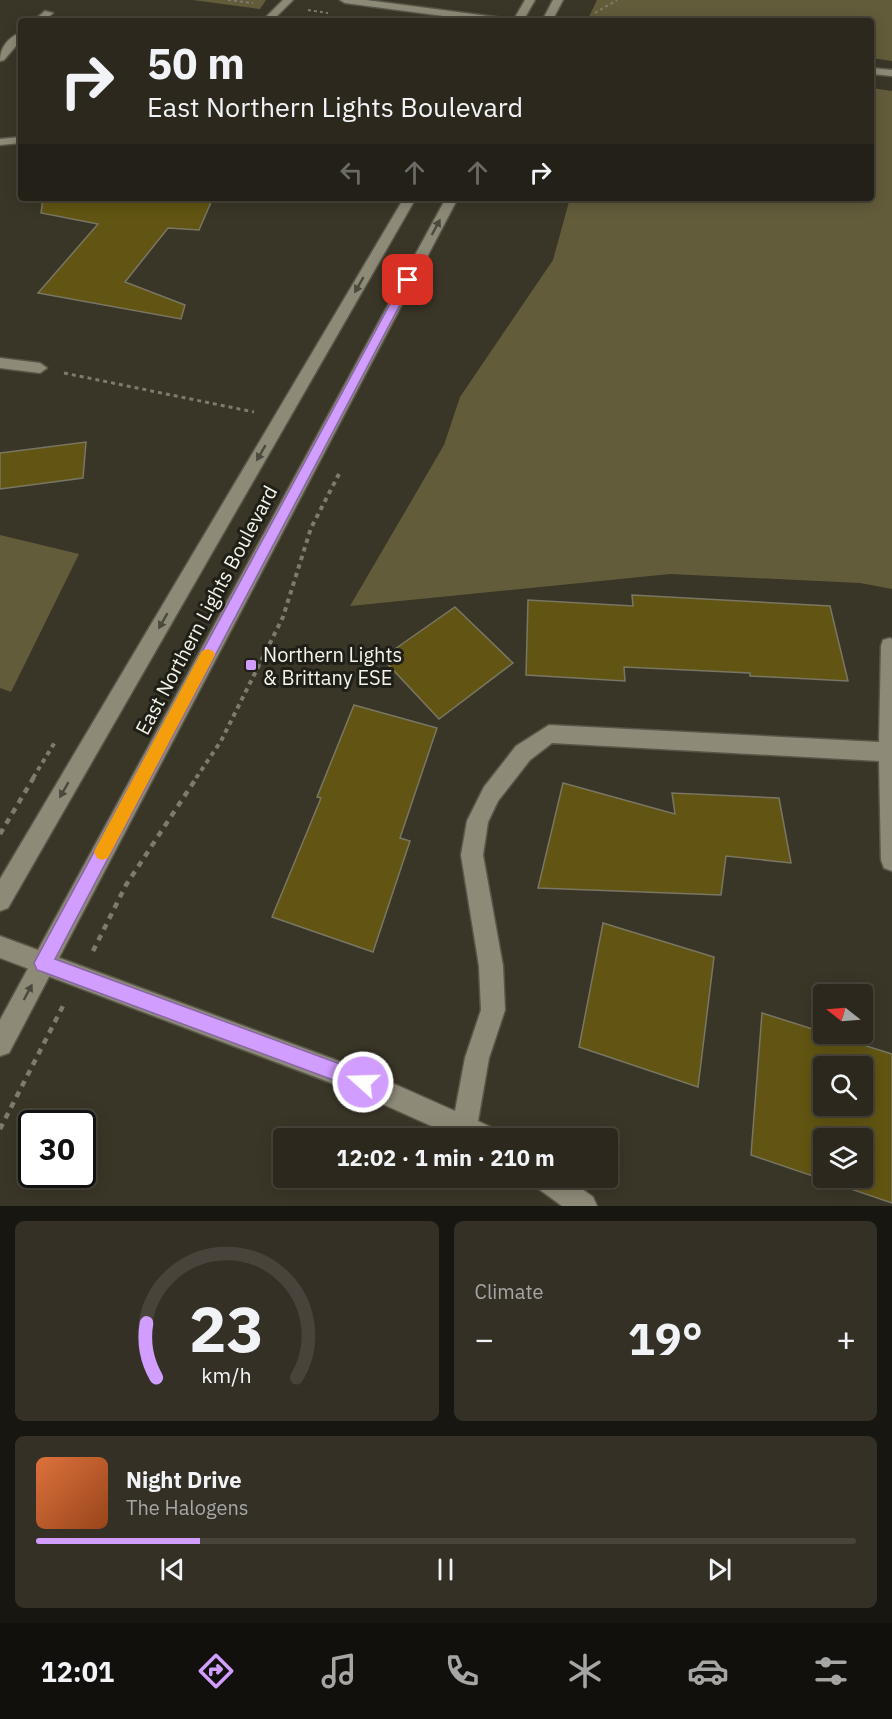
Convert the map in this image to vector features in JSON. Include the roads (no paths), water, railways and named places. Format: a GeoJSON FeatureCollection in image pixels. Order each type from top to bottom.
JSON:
{"type":"FeatureCollection","features":[{"type":"Feature","properties":{"kind":"main road"},"geometry":{"type":"LineString","coordinates":[[270,18],[288,0]]}},
{"type":"Feature","properties":{"kind":"main road"},"geometry":{"type":"LineString","coordinates":[[345,0],[480,18]]}},
{"type":"Feature","properties":{"kind":"main road"},"geometry":{"type":"LineString","coordinates":[[520,18],[530,0]]}},
{"type":"Feature","properties":{"kind":"main road"},"geometry":{"type":"LineString","coordinates":[[549,18],[558,0]]}},
{"type":"Feature","properties":{"kind":"main road"},"geometry":{"type":"LineString","coordinates":[[42,18],[48,13]]}},
{"type":"Feature","properties":{"kind":"main road"},"geometry":{"type":"LineString","coordinates":[[0,57],[18,37]]}},
{"type":"Feature","properties":{"kind":"main road"},"geometry":{"type":"LineString","coordinates":[[874,70],[892,73]]}},
{"type":"Feature","properties":{"kind":"main road"},"geometry":{"type":"LineString","coordinates":[[0,142],[18,140]]}},
{"type":"Feature","properties":{"kind":"main road","name":"East Northern Lights Boulevard"},"geometry":{"type":"LineString","coordinates":[[0,900],[408,201]]}},
{"type":"Feature","properties":{"kind":"main road","name":"East Northern Lights Boulevard"},"geometry":{"type":"LineString","coordinates":[[0,1044],[450,201]]}},
{"type":"Feature","properties":{"kind":"main road"},"geometry":{"type":"LineString","coordinates":[[0,363],[40,368]]}},
{"type":"Feature","properties":{"kind":"main road"},"geometry":{"type":"LineString","coordinates":[[890,646],[889,752],[892,860]]}},
{"type":"Feature","properties":{"kind":"main road"},"geometry":{"type":"LineString","coordinates":[[0,947],[78,978],[363,1082],[464,1128],[477,1058],[493,1010],[491,966],[472,855],[478,821],[491,794],[523,753],[549,734],[889,752]]}},
{"type":"Feature","properties":{"kind":"main road"},"geometry":{"type":"LineString","coordinates":[[559,1188],[584,1206]]}},
{"type":"Feature","properties":{"kind":"place","name":"Northern Lights & Brittany ESE"},"geometry":{"type":"Point","coordinates":[251,665]}}]}
